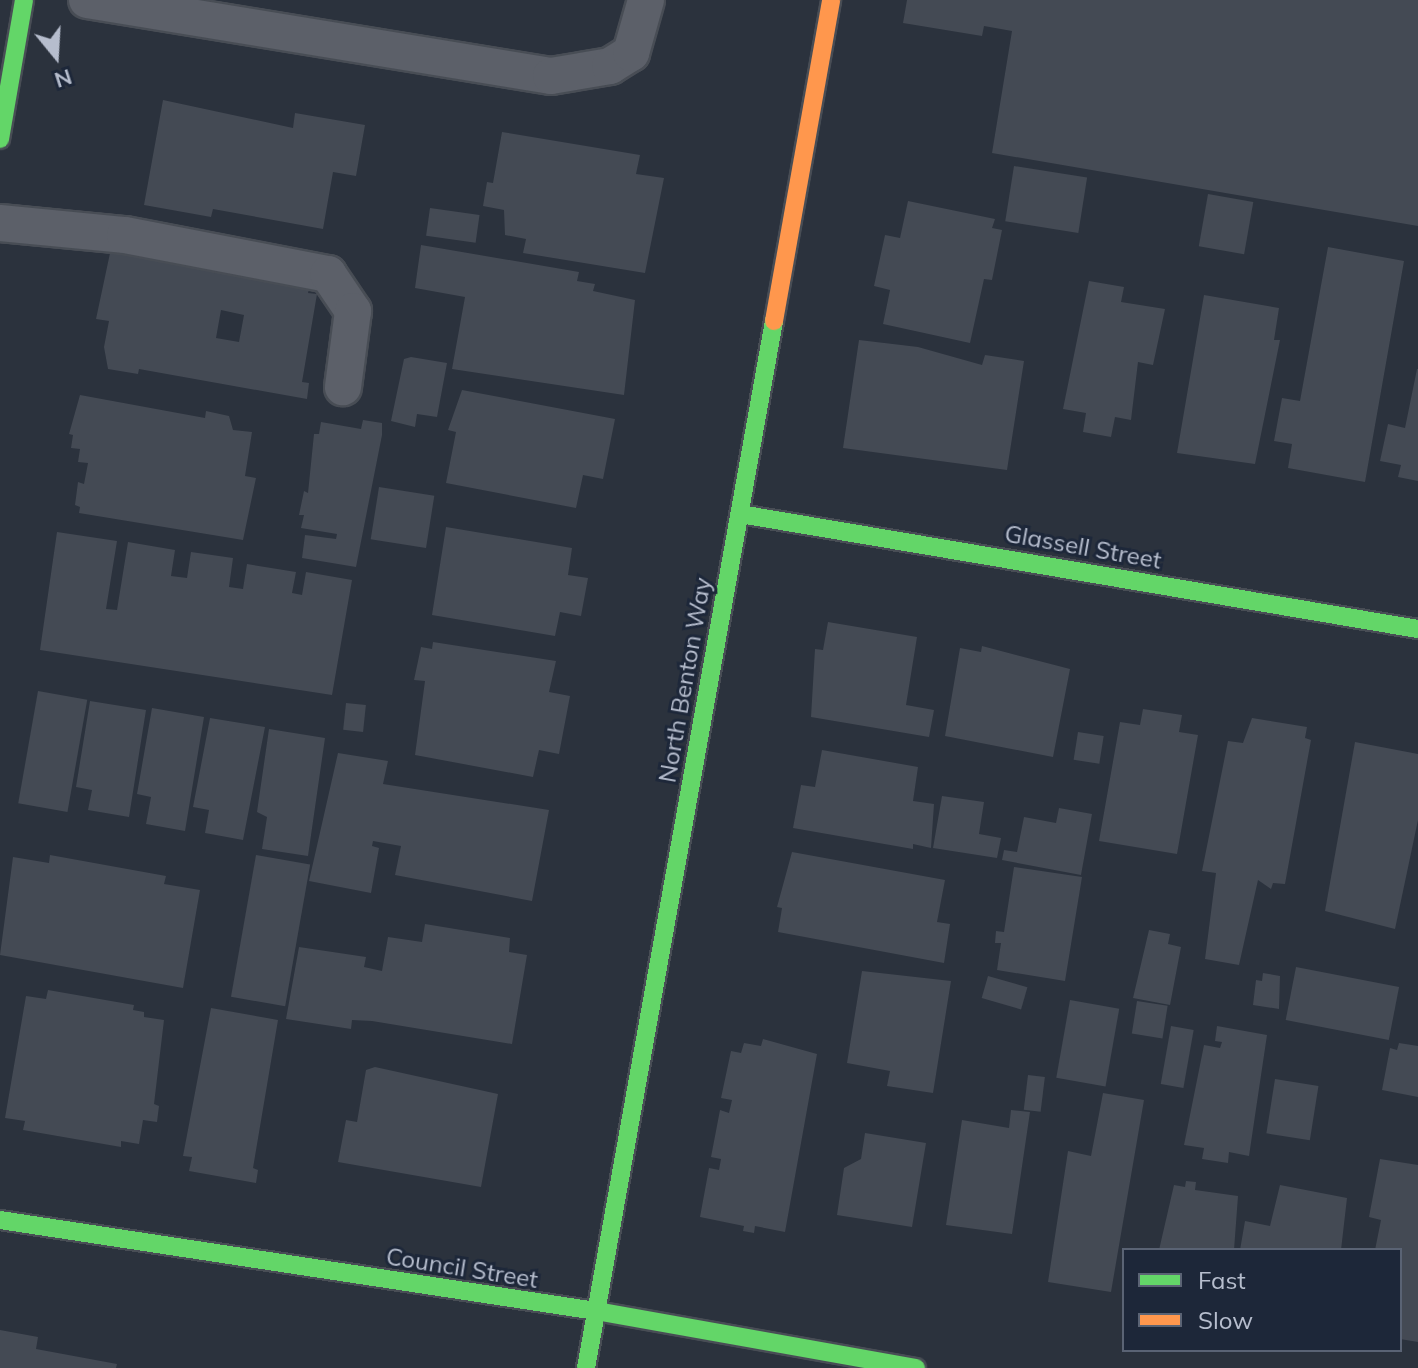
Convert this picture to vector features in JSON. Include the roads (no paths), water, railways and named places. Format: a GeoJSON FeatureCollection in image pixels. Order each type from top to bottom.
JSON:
{"type":"FeatureCollection","features":[{"type":"Feature","properties":{"kind":"street"},"geometry":{"type":"LineString","coordinates":[[0,139],[24,0]]}},
{"type":"Feature","properties":{"kind":"street","name":"North Benton Way"},"geometry":{"type":"LineString","coordinates":[[586,1368],[831,0]]}},
{"type":"Feature","properties":{"kind":"street","name":"Glassell Street"},"geometry":{"type":"LineString","coordinates":[[740,514],[1418,629]]}},
{"type":"Feature","properties":{"kind":"street","name":"Council Street"},"geometry":{"type":"LineString","coordinates":[[0,1220],[596,1311],[916,1368]]}},
{"type":"Feature","properties":{"kind":"lane"},"geometry":{"type":"LineString","coordinates":[[87,0],[551,76],[610,66],[631,53],[646,0]]}},
{"type":"Feature","properties":{"kind":"lane"},"geometry":{"type":"LineString","coordinates":[[0,223],[125,235],[328,274],[353,311],[343,387]]}}]}
